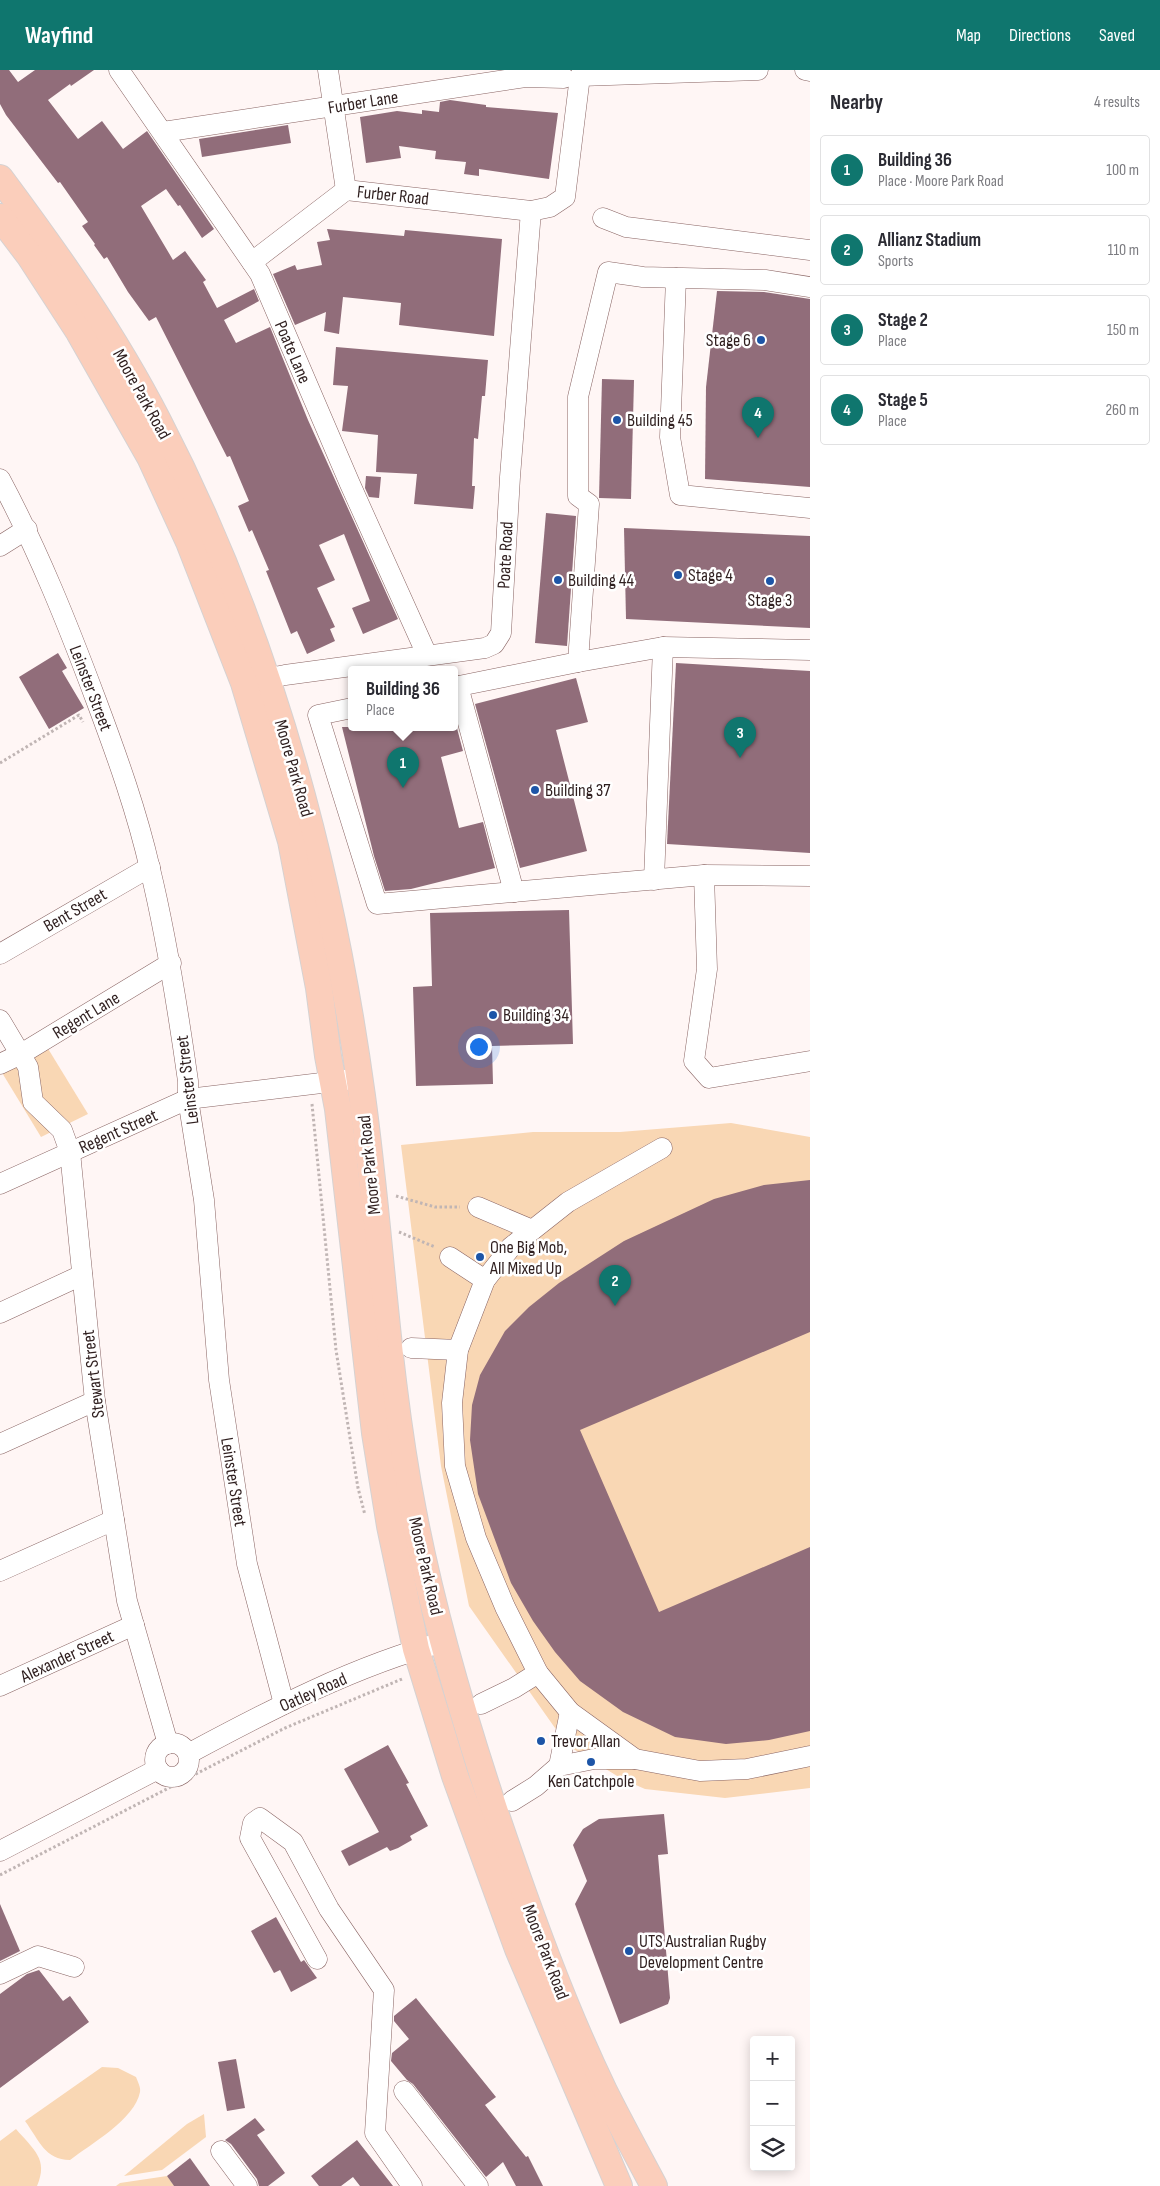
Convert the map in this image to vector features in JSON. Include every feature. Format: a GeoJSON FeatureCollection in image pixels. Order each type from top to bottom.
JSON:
{"type":"FeatureCollection","features":[{"type":"Feature","properties":{"kind":"main road","name":"Moore Park Road"},"geometry":{"type":"LineString","coordinates":[[0,178],[54,251],[90,304],[159,422],[201,508],[248,625],[255,680],[291,841],[320,988],[338,1109],[375,1434],[390,1526],[416,1649],[455,1776],[518,1949],[603,2089],[654,2186]]}},
{"type":"Feature","properties":{"kind":"main road","name":"Moore Park Road"},"geometry":{"type":"LineString","coordinates":[[0,217],[29,255],[79,332],[150,457],[292,755],[311,827],[335,936],[360,1079],[396,1411],[414,1517],[444,1642],[476,1756],[514,1868],[556,1979],[562,2024],[617,2179]]}},
{"type":"Feature","properties":{"kind":"street","name":"Poate Lane"},"geometry":{"type":"LineString","coordinates":[[119,70],[260,274],[350,484],[427,655]]}},
{"type":"Feature","properties":{"kind":"street","name":"Furber Road"},"geometry":{"type":"LineString","coordinates":[[328,70],[332,107],[346,190],[531,210]]}},
{"type":"Feature","properties":{"kind":"street","name":"Furber Lane"},"geometry":{"type":"LineString","coordinates":[[163,132],[525,77],[758,70]]}},
{"type":"Feature","properties":{"kind":"street"},"geometry":{"type":"LineString","coordinates":[[805,70],[810,70]]}},
{"type":"Feature","properties":{"kind":"street"},"geometry":{"type":"LineString","coordinates":[[531,210],[550,207],[565,196],[572,77]]}},
{"type":"Feature","properties":{"kind":"street"},"geometry":{"type":"LineString","coordinates":[[252,262],[346,190]]}},
{"type":"Feature","properties":{"kind":"street","name":"Poate Road"},"geometry":{"type":"LineString","coordinates":[[351,666],[485,648],[494,644],[501,633],[510,477],[531,210]]}},
{"type":"Feature","properties":{"kind":"street"},"geometry":{"type":"LineString","coordinates":[[603,218],[626,227],[810,250]]}},
{"type":"Feature","properties":{"kind":"street"},"geometry":{"type":"LineString","coordinates":[[578,662],[589,504],[578,496],[578,397],[608,272],[644,277],[765,280],[810,287]]}},
{"type":"Feature","properties":{"kind":"street"},"geometry":{"type":"LineString","coordinates":[[676,278],[670,437],[680,495],[810,508]]}},
{"type":"Feature","properties":{"kind":"street","name":"Leinster Street"},"geometry":{"type":"LineString","coordinates":[[0,479],[27,529],[80,656],[119,763],[150,867],[171,963],[188,1081],[188,1099],[204,1200],[218,1380],[246,1554],[284,1704]]}},
{"type":"Feature","properties":{"kind":"street"},"geometry":{"type":"LineString","coordinates":[[0,546],[27,529]]}},
{"type":"Feature","properties":{"kind":"street"},"geometry":{"type":"LineString","coordinates":[[654,880],[663,647]]}},
{"type":"Feature","properties":{"kind":"street"},"geometry":{"type":"LineString","coordinates":[[458,687],[663,647],[810,650]]}},
{"type":"Feature","properties":{"kind":"street","name":"Poate Road"},"geometry":{"type":"LineString","coordinates":[[255,680],[348,666]]}},
{"type":"Feature","properties":{"kind":"street"},"geometry":{"type":"LineString","coordinates":[[458,694],[514,892]]}},
{"type":"Feature","properties":{"kind":"street"},"geometry":{"type":"LineString","coordinates":[[348,709],[318,715],[377,904],[704,875],[810,876]]}},
{"type":"Feature","properties":{"kind":"street","name":"Bent Street"},"geometry":{"type":"LineString","coordinates":[[0,954],[150,867]]}},
{"type":"Feature","properties":{"kind":"street"},"geometry":{"type":"LineString","coordinates":[[704,875],[707,969],[694,1062],[710,1078],[810,1061]]}},
{"type":"Feature","properties":{"kind":"street","name":"Regent Lane"},"geometry":{"type":"LineString","coordinates":[[0,1064],[21,1054],[171,963]]}},
{"type":"Feature","properties":{"kind":"street","name":"Stewart Street"},"geometry":{"type":"LineString","coordinates":[[0,1020],[28,1067],[33,1102],[62,1130],[70,1152],[95,1401],[127,1601],[168,1744]]}},
{"type":"Feature","properties":{"kind":"street","name":"Regent Street"},"geometry":{"type":"LineString","coordinates":[[0,1184],[188,1099],[360,1079]]}},
{"type":"Feature","properties":{"kind":"street"},"geometry":{"type":"LineString","coordinates":[[635,1759],[570,1712],[538,1673],[505,1607],[476,1538],[455,1466],[452,1403],[458,1350],[485,1280],[510,1247],[568,1202],[662,1148]]}},
{"type":"Feature","properties":{"kind":"street"},"geometry":{"type":"LineString","coordinates":[[478,1207],[532,1230]]}},
{"type":"Feature","properties":{"kind":"street"},"geometry":{"type":"LineString","coordinates":[[450,1257],[485,1280]]}},
{"type":"Feature","properties":{"kind":"street"},"geometry":{"type":"LineString","coordinates":[[0,1312],[82,1275]]}},
{"type":"Feature","properties":{"kind":"street"},"geometry":{"type":"LineString","coordinates":[[410,1348],[458,1350]]}},
{"type":"Feature","properties":{"kind":"street"},"geometry":{"type":"LineString","coordinates":[[0,1444],[95,1401]]}},
{"type":"Feature","properties":{"kind":"street"},"geometry":{"type":"LineString","coordinates":[[0,1571],[114,1520]]}},
{"type":"Feature","properties":{"kind":"street","name":"Alexander Street"},"geometry":{"type":"LineString","coordinates":[[0,1686],[134,1625]]}},
{"type":"Feature","properties":{"kind":"street","name":"Oatley Road"},"geometry":{"type":"LineString","coordinates":[[188,1754],[284,1704],[416,1649],[444,1642]]}},
{"type":"Feature","properties":{"kind":"street"},"geometry":{"type":"LineString","coordinates":[[481,1704],[514,1688],[538,1673]]}},
{"type":"Feature","properties":{"kind":"street"},"geometry":{"type":"LineString","coordinates":[[559,1766],[570,1712]]}},
{"type":"Feature","properties":{"kind":"street"},"geometry":{"type":"LineString","coordinates":[[168,1744],[178,1744],[188,1754],[187,1767],[179,1775],[168,1776],[158,1769],[156,1756],[162,1747],[168,1744]]}},
{"type":"Feature","properties":{"kind":"street"},"geometry":{"type":"LineString","coordinates":[[512,1801],[536,1786],[559,1766],[594,1759],[635,1759],[700,1771],[747,1769],[810,1756]]}},
{"type":"Feature","properties":{"kind":"street"},"geometry":{"type":"LineString","coordinates":[[0,1851],[158,1769]]}},
{"type":"Feature","properties":{"kind":"street"},"geometry":{"type":"LineString","coordinates":[[317,1959],[250,1838],[252,1823],[260,1818],[293,1842],[329,1908],[384,1990],[374,2133],[412,2186]]}},
{"type":"Feature","properties":{"kind":"street"},"geometry":{"type":"LineString","coordinates":[[0,1974],[38,1956],[74,1967]]}},
{"type":"Feature","properties":{"kind":"street"},"geometry":{"type":"LineString","coordinates":[[404,2092],[478,2186]]}},
{"type":"Feature","properties":{"kind":"street"},"geometry":{"type":"LineString","coordinates":[[221,2151],[246,2186]]}},
{"type":"Feature","properties":{"kind":"path"},"geometry":{"type":"LineString","coordinates":[[0,763],[79,715],[83,723]]}},
{"type":"Feature","properties":{"kind":"path"},"geometry":{"type":"LineString","coordinates":[[396,1196],[435,1207],[478,1207]]}},
{"type":"Feature","properties":{"kind":"path"},"geometry":{"type":"LineString","coordinates":[[399,1232],[433,1245]]}},
{"type":"Feature","properties":{"kind":"path"},"geometry":{"type":"LineString","coordinates":[[0,1875],[285,1728],[402,1679]]}},
{"type":"Feature","properties":{"kind":"shaded area"},"geometry":{"type":"Polygon","coordinates":[[[47,1047],[88,1114],[41,1137],[1,1071],[47,1047]]]}},
{"type":"Feature","properties":{"kind":"shaded area"},"geometry":{"type":"Polygon","coordinates":[[[731,1123],[810,1137],[810,1788],[725,1798],[645,1789],[622,1779],[567,1745],[469,1606],[441,1466],[401,1145],[533,1132],[620,1132],[731,1123]]]}},
{"type":"Feature","properties":{"kind":"shaded area"},"geometry":{"type":"Polygon","coordinates":[[[102,2067],[118,2068],[136,2077],[140,2090],[136,2102],[130,2112],[111,2130],[70,2160],[54,2157],[43,2148],[25,2121],[102,2067]]]}},
{"type":"Feature","properties":{"kind":"shaded area"},"geometry":{"type":"Polygon","coordinates":[[[204,2114],[206,2137],[162,2170],[124,2176],[187,2124],[204,2114]]]}},
{"type":"Feature","properties":{"kind":"shaded area"},"geometry":{"type":"Polygon","coordinates":[[[16,2129],[33,2149],[40,2161],[41,2169],[37,2186],[0,2186],[0,2141],[16,2129]]]}},
{"type":"Feature","properties":{"kind":"shaded area"},"geometry":{"type":"Polygon","coordinates":[[[167,2176],[174,2186],[116,2186],[120,2183],[167,2176]]]}},
{"type":"Feature","properties":{"kind":"building"},"geometry":{"type":"Polygon","coordinates":[[[0,70],[9,70],[18,82],[35,70],[94,70],[48,100],[78,139],[102,121],[123,149],[147,131],[214,229],[202,238],[180,205],[178,206],[166,189],[141,206],[173,260],[185,251],[206,280],[203,282],[217,308],[254,289],[259,301],[224,320],[236,343],[270,327],[308,420],[398,619],[363,634],[352,608],[370,601],[344,534],[319,545],[335,580],[317,588],[335,627],[330,629],[335,641],[307,654],[297,631],[291,634],[266,571],[269,570],[252,530],[249,532],[238,506],[249,501],[230,456],[227,457],[156,317],[149,321],[128,292],[107,257],[104,259],[82,226],[88,222],[60,182],[58,183],[6,115],[0,104],[0,70]]]}},
{"type":"Feature","properties":{"kind":"building"},"geometry":{"type":"Polygon","coordinates":[[[450,100],[486,105],[486,107],[558,113],[549,179],[479,169],[479,176],[464,174],[466,162],[435,159],[436,151],[399,146],[401,158],[366,163],[360,117],[397,111],[422,114],[422,110],[439,112],[440,102],[450,100]]]}},
{"type":"Feature","properties":{"kind":"building"},"geometry":{"type":"Polygon","coordinates":[[[288,125],[291,143],[202,157],[199,139],[288,125]]]}},
{"type":"Feature","properties":{"kind":"building"},"geometry":{"type":"Polygon","coordinates":[[[327,229],[404,236],[405,230],[502,239],[494,336],[399,325],[401,303],[343,297],[339,334],[324,331],[326,312],[295,325],[273,274],[295,265],[297,270],[322,265],[317,242],[330,240],[327,229]]]}},
{"type":"Feature","properties":{"kind":"building"},"geometry":{"type":"Polygon","coordinates":[[[717,291],[764,292],[810,299],[810,487],[705,479],[706,387],[717,291]]]}},
{"type":"Feature","properties":{"kind":"building"},"geometry":{"type":"Polygon","coordinates":[[[336,347],[488,360],[485,396],[482,396],[478,439],[474,438],[472,486],[475,486],[473,509],[414,504],[417,474],[376,472],[378,435],[342,431],[348,386],[333,385],[336,347]]]}},
{"type":"Feature","properties":{"kind":"building","name":"Building 45"},"geometry":{"type":"Polygon","coordinates":[[[602,379],[634,380],[631,499],[599,498],[602,379]]]}},
{"type":"Feature","properties":{"kind":"building"},"geometry":{"type":"Polygon","coordinates":[[[366,476],[381,477],[379,498],[369,497],[365,488],[366,476]]]}},
{"type":"Feature","properties":{"kind":"building","name":"Building 44"},"geometry":{"type":"Polygon","coordinates":[[[546,513],[576,516],[567,646],[535,643],[546,513]]]}},
{"type":"Feature","properties":{"kind":"building"},"geometry":{"type":"Polygon","coordinates":[[[624,528],[810,536],[810,628],[626,619],[624,528]]]}},
{"type":"Feature","properties":{"kind":"building"},"geometry":{"type":"Polygon","coordinates":[[[58,653],[67,668],[62,671],[84,708],[49,729],[19,677],[58,653]]]}},
{"type":"Feature","properties":{"kind":"building"},"geometry":{"type":"Polygon","coordinates":[[[676,663],[810,671],[810,853],[667,844],[676,663]]]}},
{"type":"Feature","properties":{"kind":"building","name":"Building 37"},"geometry":{"type":"Polygon","coordinates":[[[576,678],[588,722],[556,730],[587,851],[520,868],[475,704],[576,678]]]}},
{"type":"Feature","properties":{"kind":"building"},"geometry":{"type":"Polygon","coordinates":[[[342,727],[348,727],[348,731],[458,731],[463,751],[441,757],[459,828],[483,822],[495,868],[411,889],[385,891],[374,856],[342,727]]]}},
{"type":"Feature","properties":{"kind":"building","name":"Building 34"},"geometry":{"type":"Polygon","coordinates":[[[569,910],[573,1044],[492,1046],[493,1084],[416,1086],[413,987],[432,986],[430,913],[569,910]]]}},
{"type":"Feature","properties":{"kind":"building"},"geometry":{"type":"Polygon","coordinates":[[[810,1180],[810,1332],[580,1430],[659,1612],[810,1547],[810,1731],[769,1740],[726,1744],[675,1737],[623,1712],[580,1681],[555,1652],[533,1621],[511,1583],[478,1494],[470,1440],[472,1405],[480,1375],[505,1331],[529,1307],[559,1283],[624,1241],[714,1199],[764,1185],[810,1180]]]}},
{"type":"Feature","properties":{"kind":"building"},"geometry":{"type":"Polygon","coordinates":[[[388,1745],[409,1783],[406,1784],[428,1826],[410,1836],[412,1840],[398,1848],[390,1851],[387,1847],[349,1866],[341,1851],[379,1832],[344,1769],[388,1745]]]}},
{"type":"Feature","properties":{"kind":"building","name":"UTS Australian Rugby Development Centre"},"geometry":{"type":"Polygon","coordinates":[[[664,1814],[668,1854],[658,1855],[670,1998],[668,2004],[620,2024],[575,1904],[587,1881],[573,1845],[583,1829],[599,1819],[664,1814]]]}},
{"type":"Feature","properties":{"kind":"building"},"geometry":{"type":"Polygon","coordinates":[[[0,1904],[20,1951],[0,1961],[0,1904]]]}},
{"type":"Feature","properties":{"kind":"building"},"geometry":{"type":"Polygon","coordinates":[[[276,1917],[301,1962],[304,1960],[317,1978],[291,1992],[280,1970],[274,1973],[251,1931],[276,1917]]]}},
{"type":"Feature","properties":{"kind":"building"},"geometry":{"type":"Polygon","coordinates":[[[39,1970],[63,2001],[70,1996],[89,2022],[0,2088],[0,1994],[27,1974],[39,1970]]]}},
{"type":"Feature","properties":{"kind":"building"},"geometry":{"type":"Polygon","coordinates":[[[416,1998],[496,2097],[485,2105],[526,2157],[528,2156],[543,2186],[516,2186],[503,2162],[486,2177],[413,2084],[407,2080],[391,2061],[392,2053],[409,2039],[394,2021],[394,2016],[416,1998]]]}},
{"type":"Feature","properties":{"kind":"building"},"geometry":{"type":"Polygon","coordinates":[[[236,2059],[245,2108],[227,2111],[218,2062],[236,2059]]]}},
{"type":"Feature","properties":{"kind":"building"},"geometry":{"type":"Polygon","coordinates":[[[255,2118],[265,2130],[257,2135],[285,2173],[268,2186],[259,2186],[257,2179],[231,2144],[225,2140],[255,2118]]]}},
{"type":"Feature","properties":{"kind":"building"},"geometry":{"type":"Polygon","coordinates":[[[357,2140],[393,2186],[360,2186],[353,2177],[341,2186],[319,2186],[311,2176],[357,2140]]]}},
{"type":"Feature","properties":{"kind":"building"},"geometry":{"type":"Polygon","coordinates":[[[190,2158],[210,2186],[174,2186],[167,2176],[190,2158]]]}},
{"type":"Feature","properties":{"kind":"place","name":"Stage 6"},"geometry":{"type":"Point","coordinates":[761,340]}},
{"type":"Feature","properties":{"kind":"place","name":"Building 45"},"geometry":{"type":"Point","coordinates":[617,420]}},
{"type":"Feature","properties":{"kind":"place","name":"Stage 5"},"geometry":{"type":"Point","coordinates":[758,438]}},
{"type":"Feature","properties":{"kind":"place","name":"Stage 4"},"geometry":{"type":"Point","coordinates":[678,575]}},
{"type":"Feature","properties":{"kind":"place","name":"Building 44"},"geometry":{"type":"Point","coordinates":[558,580]}},
{"type":"Feature","properties":{"kind":"place","name":"Stage 3"},"geometry":{"type":"Point","coordinates":[770,581]}},
{"type":"Feature","properties":{"kind":"place","name":"Stage 2"},"geometry":{"type":"Point","coordinates":[740,758]}},
{"type":"Feature","properties":{"kind":"place","name":"Building 36"},"geometry":{"type":"Point","coordinates":[403,788]}},
{"type":"Feature","properties":{"kind":"place","name":"Building 37"},"geometry":{"type":"Point","coordinates":[535,790]}},
{"type":"Feature","properties":{"kind":"place","name":"Building 34"},"geometry":{"type":"Point","coordinates":[493,1015]}},
{"type":"Feature","properties":{"kind":"place","name":"One Big Mob, All Mixed Up"},"geometry":{"type":"Point","coordinates":[480,1257]}},
{"type":"Feature","properties":{"kind":"place","name":"Allianz Stadium"},"geometry":{"type":"Point","coordinates":[615,1306]}},
{"type":"Feature","properties":{"kind":"place","name":"Trevor Allan"},"geometry":{"type":"Point","coordinates":[541,1741]}},
{"type":"Feature","properties":{"kind":"place","name":"Ken Catchpole"},"geometry":{"type":"Point","coordinates":[591,1762]}},
{"type":"Feature","properties":{"kind":"place","name":"UTS Australian Rugby Development Centre"},"geometry":{"type":"Point","coordinates":[629,1951]}}]}
